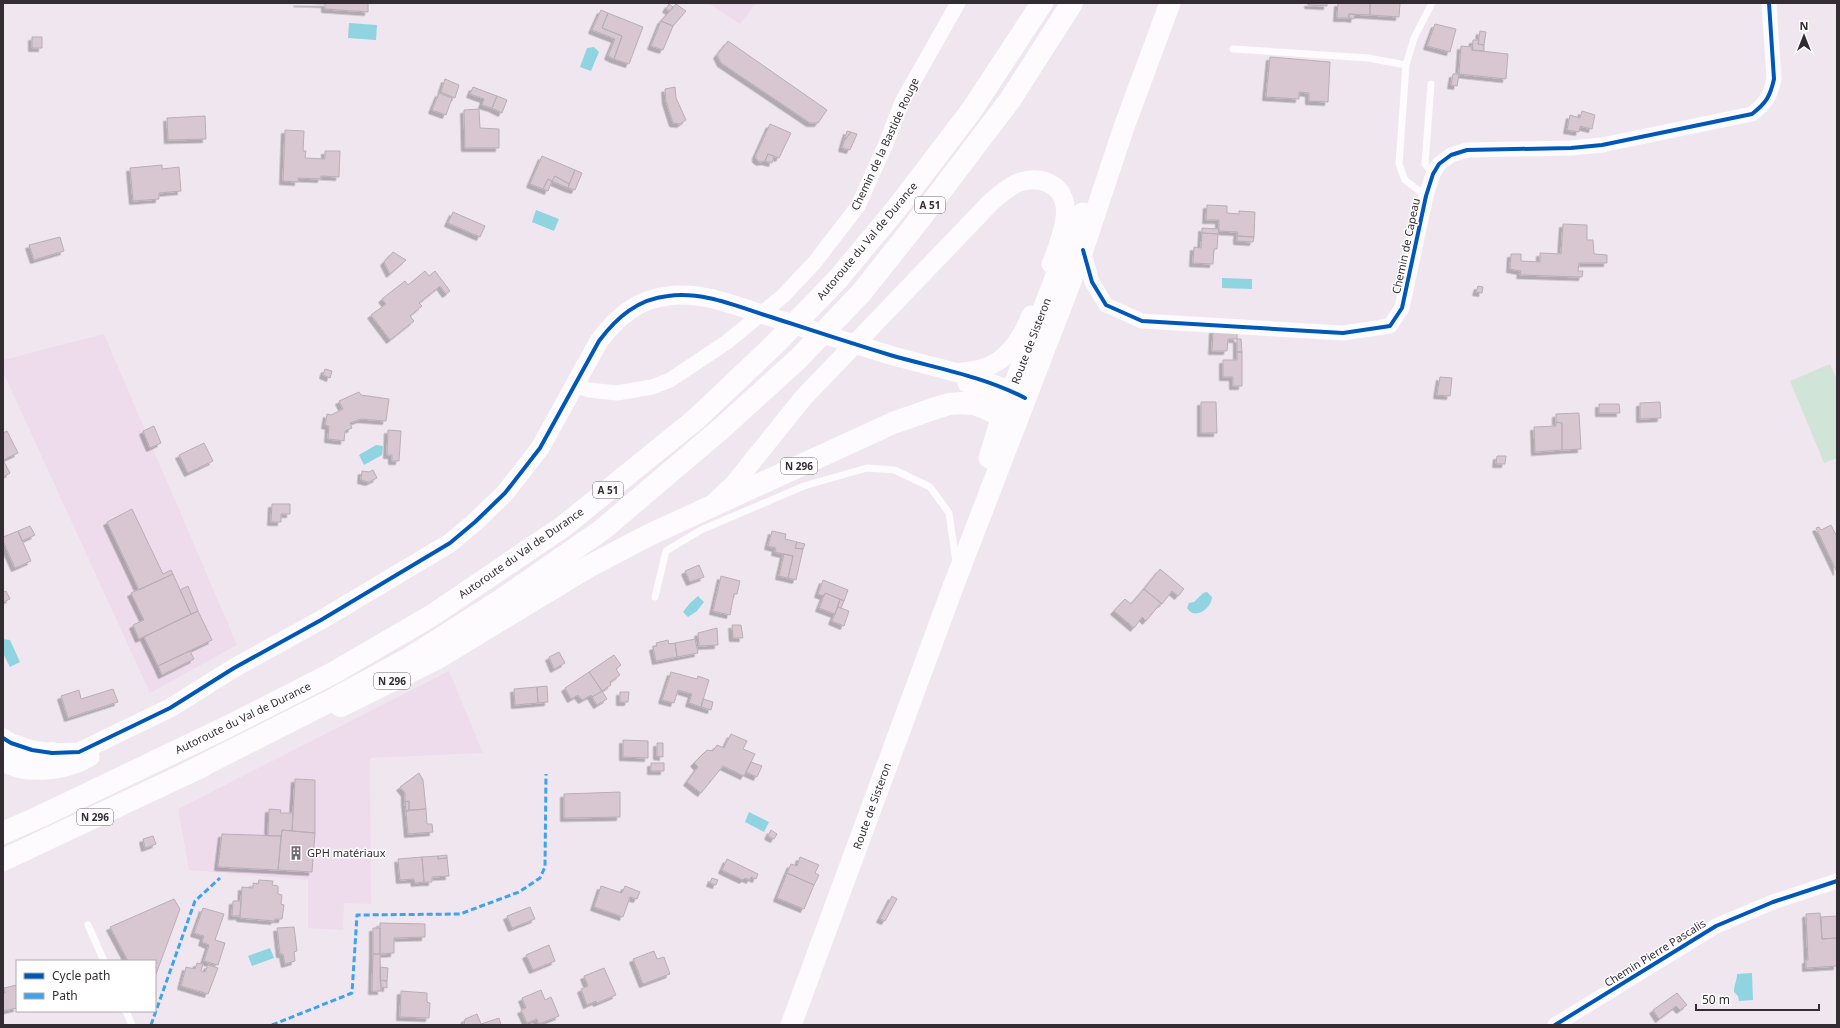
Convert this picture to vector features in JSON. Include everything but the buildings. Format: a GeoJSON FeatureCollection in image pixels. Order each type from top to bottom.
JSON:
{"type":"FeatureCollection","features":[{"type":"Feature","properties":{"kind":"highway","name":"Autoroute du Val de Durance"},"geometry":{"type":"LineString","coordinates":[[3,833],[229,726],[319,680],[431,616],[564,526],[696,419],[774,345],[828,290],[897,208],[970,111],[1042,3]]}},
{"type":"Feature","properties":{"kind":"highway","name":"A 51"},"geometry":{"type":"LineString","coordinates":[[186,774],[329,702],[388,669],[501,600],[602,530],[722,428],[798,359],[861,293],[912,229],[1010,100],[1072,3]]}},
{"type":"Feature","properties":{"kind":"highway","name":"N 296"},"geometry":{"type":"LineString","coordinates":[[3,860],[186,774],[330,712],[436,659],[588,567],[649,535],[894,423],[949,404],[974,404],[1013,408]]}},
{"type":"Feature","properties":{"kind":"highway"},"geometry":{"type":"LineString","coordinates":[[3,758],[7,754],[37,756],[52,753]]}},
{"type":"Feature","properties":{"kind":"main road","name":"Route de Sisteron"},"geometry":{"type":"LineString","coordinates":[[790,1025],[955,579],[975,502],[1013,408],[1083,250],[1124,127],[1170,3]]}},
{"type":"Feature","properties":{"kind":"main road","name":"Route de Sisteron"},"geometry":{"type":"LineString","coordinates":[[1013,408],[1067,247],[1124,127]]}},
{"type":"Feature","properties":{"kind":"street","name":"Chemin de la Bastide Rouge"},"geometry":{"type":"LineString","coordinates":[[575,385],[589,390],[617,393],[633,392],[652,388],[670,380],[727,342],[783,296],[815,262],[858,206],[885,146],[902,102],[958,3]]}},
{"type":"Feature","properties":{"kind":"street","name":"Chemin de Capeau"},"geometry":{"type":"LineString","coordinates":[[1083,250],[1092,282],[1106,305],[1142,321],[1343,333],[1390,326],[1402,308],[1426,196],[1433,174],[1439,164],[1451,155],[1468,150],[1571,148],[1602,145],[1752,114],[1764,104],[1771,91],[1774,79],[1769,3]]}},
{"type":"Feature","properties":{"kind":"street"},"geometry":{"type":"LineString","coordinates":[[709,507],[734,484],[803,398],[992,201],[1004,191],[1020,182],[1037,179],[1053,184],[1061,193],[1066,206],[1064,223],[1053,260],[1022,337],[1011,351],[993,364],[974,371],[951,373]]}},
{"type":"Feature","properties":{"kind":"street"},"geometry":{"type":"LineString","coordinates":[[3,762],[13,768],[52,770],[82,762],[140,729],[154,717],[234,668],[320,620],[450,543],[475,522],[505,493],[540,448],[607,329],[628,310],[655,298],[685,295],[737,306],[889,355],[951,373],[1013,408]]}},
{"type":"Feature","properties":{"kind":"street"},"geometry":{"type":"LineString","coordinates":[[3,738],[11,743],[32,750],[52,753],[79,752],[137,723],[154,717]]}},
{"type":"Feature","properties":{"kind":"street","name":"Chemin Pierre Pascalis"},"geometry":{"type":"LineString","coordinates":[[1555,1025],[1716,926],[1773,902],[1837,881]]}},
{"type":"Feature","properties":{"kind":"lane"},"geometry":{"type":"LineString","coordinates":[[1426,196],[1404,180],[1399,164],[1406,65],[1414,38],[1432,3]]}},
{"type":"Feature","properties":{"kind":"lane"},"geometry":{"type":"LineString","coordinates":[[1232,49],[1368,58],[1406,65]]}},
{"type":"Feature","properties":{"kind":"lane"},"geometry":{"type":"LineString","coordinates":[[1431,84],[1425,164],[1433,174]]}},
{"type":"Feature","properties":{"kind":"lane"},"geometry":{"type":"LineString","coordinates":[[655,598],[666,551],[701,530],[804,486],[867,468],[896,470],[930,487],[949,513],[955,579]]}},
{"type":"Feature","properties":{"kind":"lane"},"geometry":{"type":"LineString","coordinates":[[88,925],[104,960]]}},
{"type":"Feature","properties":{"kind":"lane"},"geometry":{"type":"LineString","coordinates":[[126,1012],[132,1025]]}},
{"type":"Feature","properties":{"kind":"shaded area"},"geometry":{"type":"Polygon","coordinates":[[[708,3],[756,3],[740,24],[708,3]]]}},
{"type":"Feature","properties":{"kind":"shaded area"},"geometry":{"type":"Polygon","coordinates":[[[104,334],[237,645],[150,693],[3,372],[3,360],[104,334]]]}},
{"type":"Feature","properties":{"kind":"shaded area"},"geometry":{"type":"Polygon","coordinates":[[[449,671],[483,753],[370,758],[371,904],[344,903],[343,930],[308,928],[308,880],[189,870],[178,809],[449,671]]]}},
{"type":"Feature","properties":{"kind":"green space"},"geometry":{"type":"Polygon","coordinates":[[[1830,364],[1837,380],[1837,458],[1824,463],[1790,381],[1830,364]]]}},
{"type":"Feature","properties":{"kind":"water"},"geometry":{"type":"Polygon","coordinates":[[[349,23],[377,25],[376,40],[348,38],[349,23]]]}},
{"type":"Feature","properties":{"kind":"water"},"geometry":{"type":"Polygon","coordinates":[[[594,47],[599,52],[591,71],[580,67],[587,48],[594,47]]]}},
{"type":"Feature","properties":{"kind":"water"},"geometry":{"type":"Polygon","coordinates":[[[536,210],[559,219],[554,231],[532,222],[536,210]]]}},
{"type":"Feature","properties":{"kind":"water"},"geometry":{"type":"Polygon","coordinates":[[[1222,278],[1252,279],[1252,289],[1222,288],[1222,278]]]}},
{"type":"Feature","properties":{"kind":"water"},"geometry":{"type":"Polygon","coordinates":[[[376,445],[383,446],[382,455],[364,465],[359,455],[376,445]]]}},
{"type":"Feature","properties":{"kind":"water"},"geometry":{"type":"Polygon","coordinates":[[[1207,592],[1212,597],[1206,609],[1198,613],[1190,612],[1187,608],[1189,603],[1194,602],[1203,593],[1207,592]]]}},
{"type":"Feature","properties":{"kind":"water"},"geometry":{"type":"Polygon","coordinates":[[[698,596],[704,602],[697,611],[688,617],[683,612],[698,596]]]}},
{"type":"Feature","properties":{"kind":"water"},"geometry":{"type":"Polygon","coordinates":[[[3,639],[10,640],[20,662],[10,667],[3,653],[3,639]]]}},
{"type":"Feature","properties":{"kind":"water"},"geometry":{"type":"Polygon","coordinates":[[[749,812],[769,822],[764,832],[745,822],[749,812]]]}},
{"type":"Feature","properties":{"kind":"water"},"geometry":{"type":"Polygon","coordinates":[[[270,948],[274,958],[252,966],[248,956],[270,948]]]}},
{"type":"Feature","properties":{"kind":"water"},"geometry":{"type":"Polygon","coordinates":[[[1752,973],[1753,1000],[1739,1001],[1738,996],[1734,992],[1737,974],[1752,973]]]}},
{"type":"Feature","properties":{"kind":"marked path"},"geometry":{"type":"LineString","coordinates":[[272,1025],[352,993],[357,915],[460,914],[519,892],[540,878],[545,867],[546,774]]}},
{"type":"Feature","properties":{"kind":"marked path"},"geometry":{"type":"LineString","coordinates":[[156,1011],[195,901],[220,878]]}},
{"type":"Feature","properties":{"kind":"marked path"},"geometry":{"type":"LineString","coordinates":[[151,1025],[156,1012]]}},
{"type":"Feature","properties":{"kind":"cycle path"},"geometry":{"type":"LineString","coordinates":[[1083,250],[1092,282],[1106,305],[1142,321],[1343,333],[1390,326],[1402,308],[1426,196],[1433,174],[1439,164],[1451,155],[1467,150],[1571,148],[1602,145],[1752,114],[1767,99],[1774,79],[1769,3]]}},
{"type":"Feature","properties":{"kind":"cycle path"},"geometry":{"type":"LineString","coordinates":[[3,738],[11,743],[32,750],[52,753],[79,752],[170,708],[234,668],[321,620],[450,543],[475,522],[505,493],[540,448],[599,341],[606,332],[621,317],[638,305],[647,301],[668,296],[681,295],[720,301],[890,355],[976,378],[1009,390],[1025,398]]}},
{"type":"Feature","properties":{"kind":"cycle path"},"geometry":{"type":"LineString","coordinates":[[1555,1025],[1716,926],[1773,902],[1837,881]]}},
{"type":"Feature","properties":{"kind":"place","name":"GPH matériaux"},"geometry":{"type":"Point","coordinates":[296,853]}}]}
